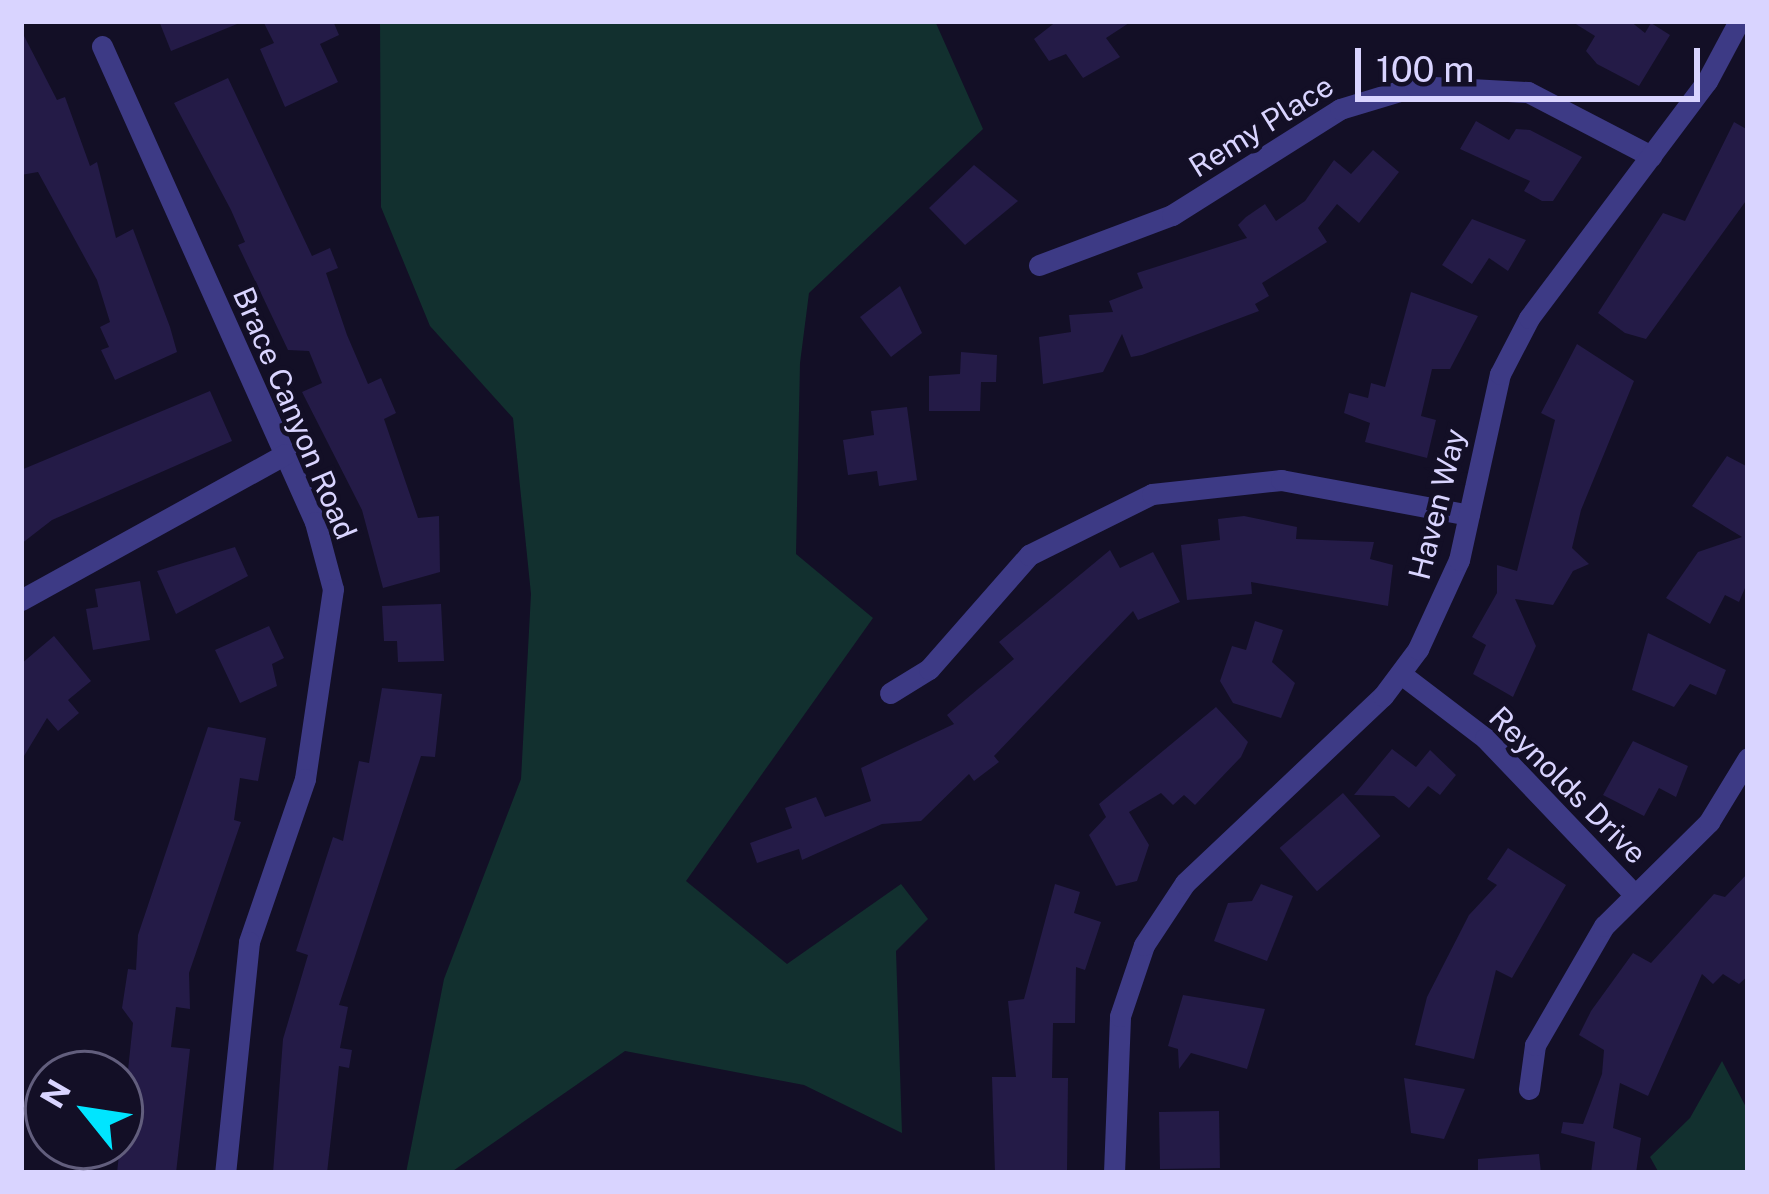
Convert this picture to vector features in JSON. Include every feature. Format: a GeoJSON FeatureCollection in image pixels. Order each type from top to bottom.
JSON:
{"type":"FeatureCollection","features":[{"type":"Feature","properties":{"kind":"street","name":"Haven Way"},"geometry":{"type":"LineString","coordinates":[[1114,1173],[1120,1016],[1154,928],[1185,883],[1401,674],[1448,592],[1510,355],[1651,156],[1738,21]]}},
{"type":"Feature","properties":{"kind":"street","name":"Brace Canyon Road"},"geometry":{"type":"LineString","coordinates":[[102,46],[285,454],[333,590],[332,646],[305,779],[249,942],[225,1173]]}},
{"type":"Feature","properties":{"kind":"street","name":"Remy Place"},"geometry":{"type":"LineString","coordinates":[[1039,265],[1172,215],[1340,109],[1416,86],[1528,92],[1651,156]]}},
{"type":"Feature","properties":{"kind":"street"},"geometry":{"type":"LineString","coordinates":[[21,600],[285,454]]}},
{"type":"Feature","properties":{"kind":"street"},"geometry":{"type":"LineString","coordinates":[[890,694],[929,669],[1028,555],[1152,494],[1280,480],[1469,514]]}},
{"type":"Feature","properties":{"kind":"street","name":"Reynolds Drive"},"geometry":{"type":"LineString","coordinates":[[1401,674],[1485,738],[1635,895]]}},
{"type":"Feature","properties":{"kind":"street"},"geometry":{"type":"LineString","coordinates":[[1529,1089],[1535,1046],[1604,926],[1709,822],[1748,758]]}},
{"type":"Feature","properties":{"kind":"green space"},"geometry":{"type":"Polygon","coordinates":[[[380,21],[935,21],[983,129],[809,293],[800,363],[796,554],[873,618],[686,881],[787,964],[901,884],[928,919],[896,951],[902,1133],[804,1085],[625,1051],[450,1173],[406,1173],[444,979],[521,779],[531,594],[513,418],[430,326],[381,207],[380,21]]]}},
{"type":"Feature","properties":{"kind":"green space"},"geometry":{"type":"Polygon","coordinates":[[[1722,1061],[1748,1111],[1748,1173],[1659,1173],[1650,1157],[1690,1118],[1722,1061]]]}},
{"type":"Feature","properties":{"kind":"building"},"geometry":{"type":"Polygon","coordinates":[[[159,21],[242,21],[242,22],[171,51],[159,21]]]}},
{"type":"Feature","properties":{"kind":"building"},"geometry":{"type":"Polygon","coordinates":[[[263,21],[333,21],[339,35],[320,44],[338,82],[285,107],[260,49],[274,43],[263,21]]]}},
{"type":"Feature","properties":{"kind":"building"},"geometry":{"type":"Polygon","coordinates":[[[1057,21],[1132,21],[1106,38],[1120,57],[1083,78],[1066,54],[1049,61],[1034,39],[1057,21]]]}},
{"type":"Feature","properties":{"kind":"building"},"geometry":{"type":"Polygon","coordinates":[[[1571,21],[1630,21],[1645,33],[1651,23],[1670,35],[1639,86],[1597,64],[1586,51],[1595,36],[1571,21]]]}},
{"type":"Feature","properties":{"kind":"building"},"geometry":{"type":"Polygon","coordinates":[[[21,30],[57,100],[65,97],[90,166],[97,162],[116,238],[133,229],[177,352],[115,380],[101,350],[109,347],[100,327],[110,322],[97,280],[38,172],[21,175],[21,30]]]}},
{"type":"Feature","properties":{"kind":"building"},"geometry":{"type":"Polygon","coordinates":[[[228,78],[312,256],[330,248],[338,268],[326,273],[347,335],[368,384],[381,378],[396,413],[384,419],[418,518],[439,516],[440,572],[383,588],[362,510],[302,392],[322,383],[309,351],[288,350],[238,245],[245,242],[231,210],[174,103],[228,78]]]}},
{"type":"Feature","properties":{"kind":"building"},"geometry":{"type":"Polygon","coordinates":[[[1476,121],[1509,140],[1516,129],[1530,130],[1582,157],[1553,201],[1542,201],[1524,191],[1530,181],[1460,149],[1476,121]]]}},
{"type":"Feature","properties":{"kind":"building"},"geometry":{"type":"Polygon","coordinates":[[[1734,122],[1748,130],[1748,198],[1646,339],[1625,333],[1598,313],[1663,213],[1685,221],[1734,122]]]}},
{"type":"Feature","properties":{"kind":"building"},"geometry":{"type":"Polygon","coordinates":[[[1373,150],[1399,172],[1359,223],[1337,204],[1318,228],[1327,242],[1262,283],[1269,296],[1255,304],[1259,311],[1131,357],[1122,334],[1103,372],[1043,384],[1039,337],[1071,332],[1069,315],[1113,312],[1109,301],[1143,288],[1137,273],[1247,238],[1238,225],[1246,217],[1265,204],[1276,221],[1305,201],[1334,160],[1351,174],[1373,150]]]}},
{"type":"Feature","properties":{"kind":"building"},"geometry":{"type":"Polygon","coordinates":[[[974,165],[1018,201],[965,245],[929,208],[974,165]]]}},
{"type":"Feature","properties":{"kind":"building"},"geometry":{"type":"Polygon","coordinates":[[[1472,219],[1526,240],[1508,271],[1489,258],[1472,284],[1442,265],[1472,219]]]}},
{"type":"Feature","properties":{"kind":"building"},"geometry":{"type":"Polygon","coordinates":[[[900,286],[922,333],[891,357],[860,317],[900,286]]]}},
{"type":"Feature","properties":{"kind":"building"},"geometry":{"type":"Polygon","coordinates":[[[1411,292],[1478,316],[1450,369],[1432,369],[1421,416],[1436,420],[1427,458],[1365,442],[1370,423],[1344,413],[1349,393],[1368,398],[1371,383],[1385,387],[1411,292]]]}},
{"type":"Feature","properties":{"kind":"building"},"geometry":{"type":"Polygon","coordinates":[[[1577,344],[1634,381],[1581,510],[1572,548],[1589,564],[1573,571],[1553,605],[1515,599],[1536,646],[1513,697],[1473,674],[1486,645],[1472,637],[1497,593],[1497,565],[1517,571],[1555,420],[1541,413],[1577,344]]]}},
{"type":"Feature","properties":{"kind":"building"},"geometry":{"type":"Polygon","coordinates":[[[961,352],[997,355],[996,382],[981,382],[980,411],[929,411],[929,376],[960,374],[961,352]]]}},
{"type":"Feature","properties":{"kind":"building"},"geometry":{"type":"Polygon","coordinates":[[[210,391],[232,441],[52,520],[21,544],[21,470],[210,391]]]}},
{"type":"Feature","properties":{"kind":"building"},"geometry":{"type":"Polygon","coordinates":[[[907,407],[917,480],[879,486],[877,471],[848,475],[843,440],[874,435],[871,411],[907,407]]]}},
{"type":"Feature","properties":{"kind":"building"},"geometry":{"type":"Polygon","coordinates":[[[1727,456],[1748,467],[1748,581],[1739,602],[1725,595],[1710,624],[1666,598],[1698,552],[1742,537],[1692,506],[1727,456]]]}},
{"type":"Feature","properties":{"kind":"building"},"geometry":{"type":"Polygon","coordinates":[[[1244,516],[1297,527],[1296,539],[1374,542],[1370,559],[1393,565],[1388,606],[1251,582],[1252,594],[1187,600],[1181,545],[1220,540],[1218,519],[1244,516]]]}},
{"type":"Feature","properties":{"kind":"building"},"geometry":{"type":"Polygon","coordinates":[[[235,547],[248,576],[176,614],[157,571],[235,547]]]}},
{"type":"Feature","properties":{"kind":"building"},"geometry":{"type":"Polygon","coordinates":[[[1110,550],[1120,568],[1153,552],[1180,602],[1138,620],[1133,611],[994,756],[999,762],[974,781],[969,774],[921,821],[882,824],[802,860],[799,849],[757,863],[750,843],[792,828],[785,808],[816,797],[825,817],[871,801],[861,768],[954,724],[947,715],[1014,659],[999,642],[1110,550]]]}},
{"type":"Feature","properties":{"kind":"building"},"geometry":{"type":"Polygon","coordinates":[[[140,581],[150,640],[93,650],[86,609],[98,607],[95,589],[140,581]]]}},
{"type":"Feature","properties":{"kind":"building"},"geometry":{"type":"Polygon","coordinates":[[[441,604],[444,661],[398,662],[397,641],[384,641],[382,606],[441,604]]]}},
{"type":"Feature","properties":{"kind":"building"},"geometry":{"type":"Polygon","coordinates":[[[1255,621],[1283,630],[1272,662],[1295,683],[1281,718],[1233,703],[1220,681],[1232,646],[1246,650],[1255,621]]]}},
{"type":"Feature","properties":{"kind":"building"},"geometry":{"type":"Polygon","coordinates":[[[269,626],[284,658],[272,664],[277,686],[240,703],[215,650],[269,626]]]}},
{"type":"Feature","properties":{"kind":"building"},"geometry":{"type":"Polygon","coordinates":[[[1648,633],[1726,670],[1716,695],[1690,684],[1674,707],[1632,690],[1648,633]]]}},
{"type":"Feature","properties":{"kind":"building"},"geometry":{"type":"Polygon","coordinates":[[[54,636],[91,681],[68,700],[79,713],[58,731],[47,718],[21,761],[21,664],[54,636]]]}},
{"type":"Feature","properties":{"kind":"building"},"geometry":{"type":"Polygon","coordinates":[[[382,688],[442,694],[435,757],[421,756],[339,1005],[348,1007],[340,1048],[352,1050],[349,1068],[339,1066],[327,1173],[273,1173],[283,1039],[308,955],[296,951],[333,837],[343,841],[359,761],[369,763],[382,688]]]}},
{"type":"Feature","properties":{"kind":"building"},"geometry":{"type":"Polygon","coordinates":[[[1216,707],[1248,742],[1241,757],[1195,805],[1184,795],[1173,805],[1161,793],[1129,812],[1149,845],[1137,881],[1116,886],[1089,835],[1106,817],[1099,804],[1216,707]]]}},
{"type":"Feature","properties":{"kind":"building"},"geometry":{"type":"Polygon","coordinates":[[[208,727],[266,738],[258,781],[240,778],[234,820],[241,822],[189,973],[190,1009],[176,1007],[171,1047],[190,1049],[176,1173],[117,1173],[144,1170],[144,1050],[130,1050],[133,1023],[122,1008],[128,969],[136,970],[138,935],[208,727]]]}},
{"type":"Feature","properties":{"kind":"building"},"geometry":{"type":"Polygon","coordinates":[[[1633,741],[1688,766],[1676,797],[1659,788],[1644,816],[1603,795],[1633,741]]]}},
{"type":"Feature","properties":{"kind":"building"},"geometry":{"type":"Polygon","coordinates":[[[1392,749],[1416,767],[1430,750],[1456,775],[1440,795],[1428,786],[1409,808],[1394,796],[1354,795],[1392,749]]]}},
{"type":"Feature","properties":{"kind":"building"},"geometry":{"type":"Polygon","coordinates":[[[1343,793],[1380,836],[1317,891],[1280,848],[1343,793]]]}},
{"type":"Feature","properties":{"kind":"building"},"geometry":{"type":"Polygon","coordinates":[[[1508,848],[1566,885],[1512,978],[1496,970],[1474,1059],[1415,1045],[1427,997],[1469,915],[1497,885],[1487,879],[1508,848]]]}},
{"type":"Feature","properties":{"kind":"building"},"geometry":{"type":"Polygon","coordinates":[[[1748,873],[1748,976],[1739,984],[1723,974],[1713,984],[1702,974],[1648,1096],[1620,1083],[1613,1128],[1641,1138],[1636,1173],[1591,1173],[1595,1142],[1561,1133],[1563,1122],[1583,1124],[1602,1074],[1604,1050],[1579,1035],[1591,1011],[1633,953],[1651,963],[1714,894],[1725,897],[1748,873]]]}},
{"type":"Feature","properties":{"kind":"building"},"geometry":{"type":"Polygon","coordinates":[[[1055,884],[1080,892],[1074,913],[1101,922],[1085,970],[1076,967],[1075,1023],[1053,1023],[1052,1078],[1068,1078],[1067,1173],[995,1173],[992,1077],[1016,1077],[1008,1001],[1024,999],[1055,884]]]}},
{"type":"Feature","properties":{"kind":"building"},"geometry":{"type":"Polygon","coordinates":[[[1261,884],[1293,896],[1267,961],[1214,941],[1228,903],[1252,901],[1261,884]]]}},
{"type":"Feature","properties":{"kind":"building"},"geometry":{"type":"Polygon","coordinates":[[[1183,995],[1265,1009],[1247,1069],[1191,1053],[1179,1069],[1178,1049],[1168,1046],[1183,995]]]}},
{"type":"Feature","properties":{"kind":"building"},"geometry":{"type":"Polygon","coordinates":[[[1404,1078],[1465,1089],[1444,1139],[1411,1133],[1404,1078]]]}},
{"type":"Feature","properties":{"kind":"building"},"geometry":{"type":"Polygon","coordinates":[[[1219,1111],[1220,1168],[1160,1169],[1159,1112],[1219,1111]]]}},
{"type":"Feature","properties":{"kind":"building"},"geometry":{"type":"Polygon","coordinates":[[[1539,1154],[1541,1173],[1478,1173],[1478,1159],[1539,1154]]]}}]}
